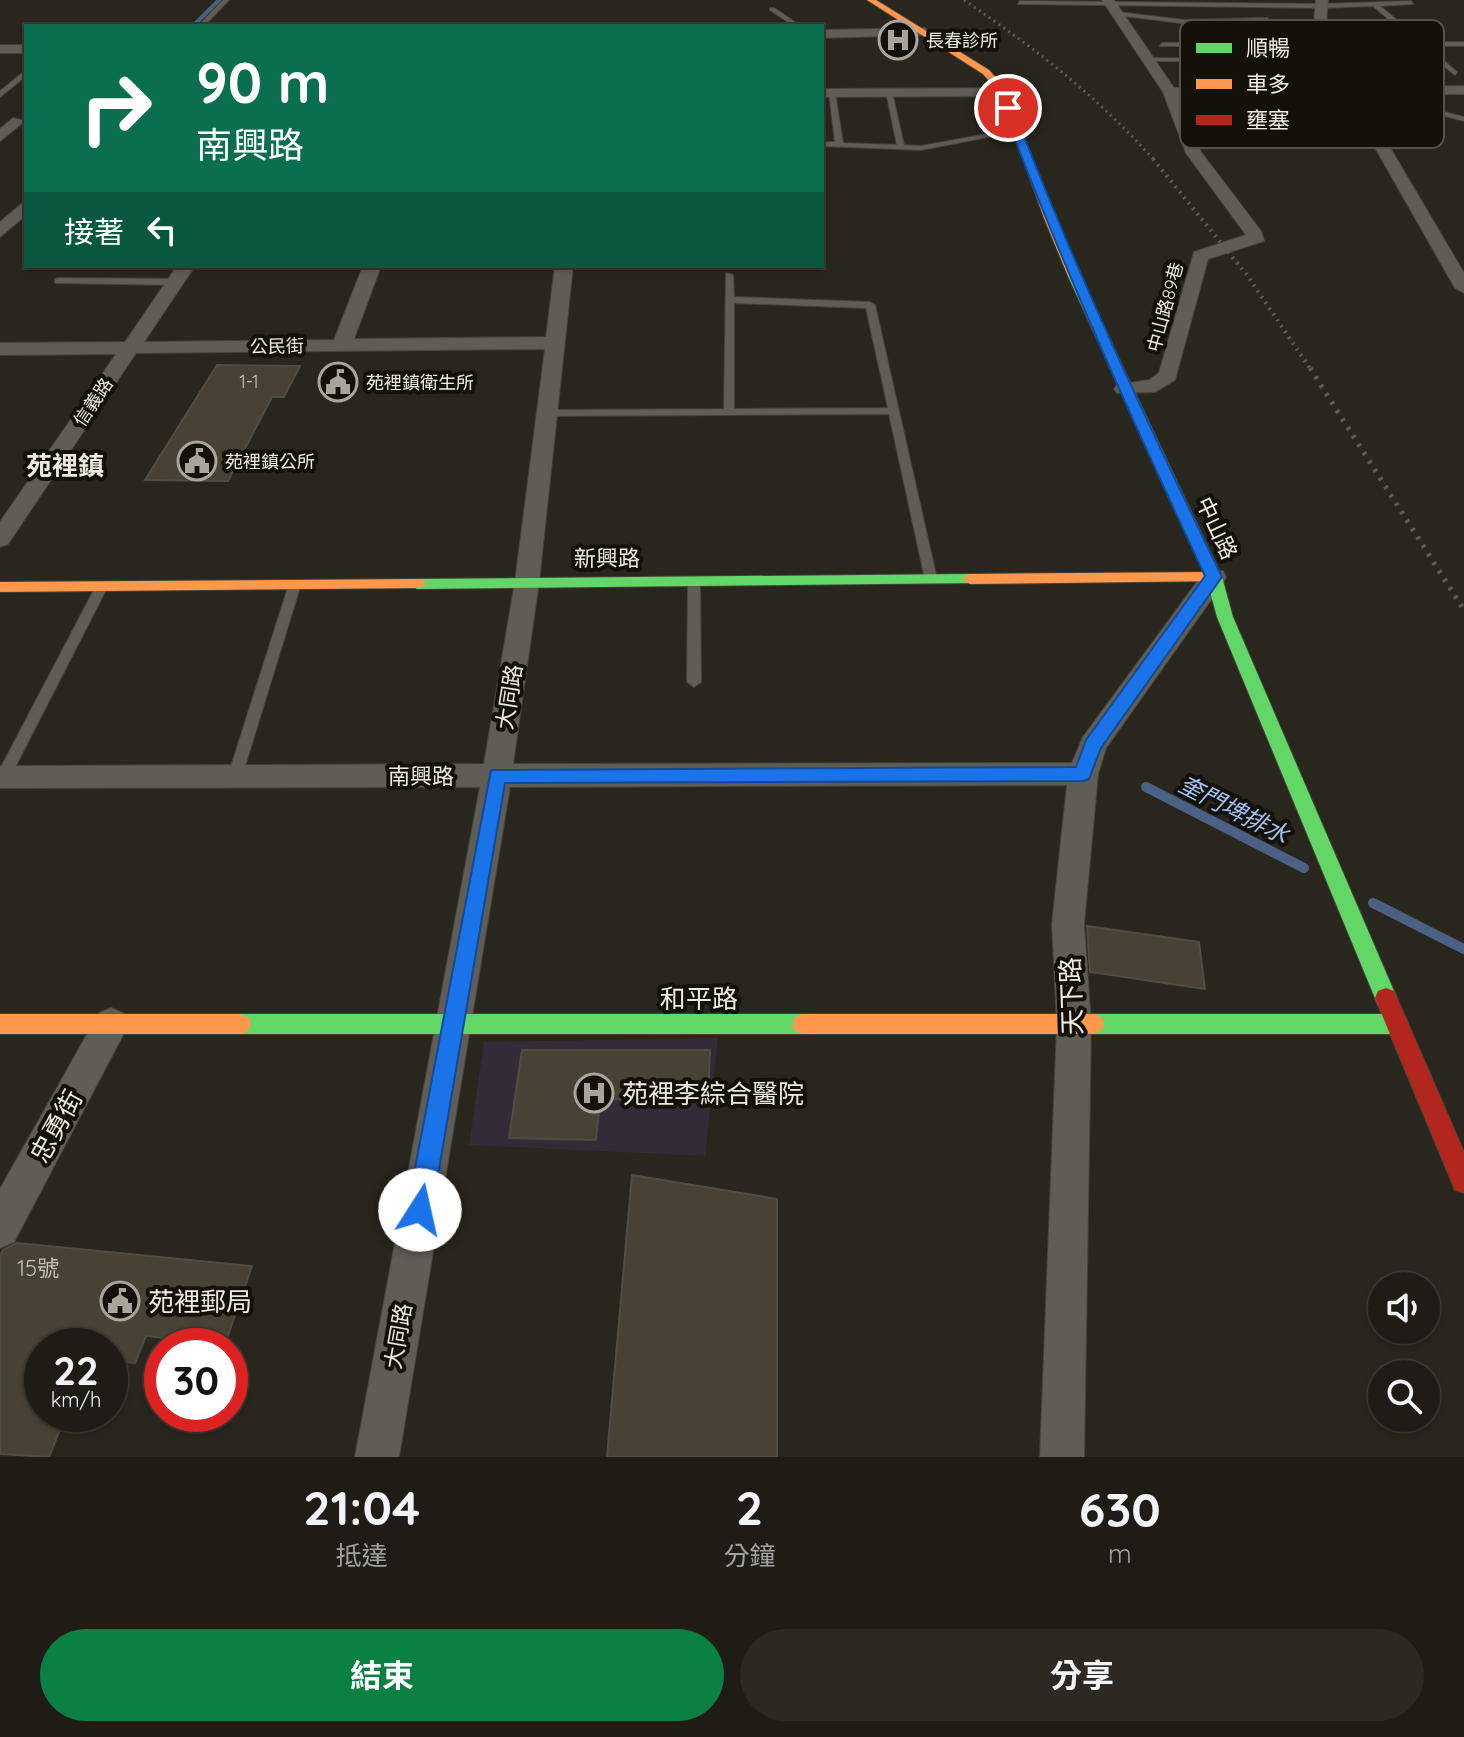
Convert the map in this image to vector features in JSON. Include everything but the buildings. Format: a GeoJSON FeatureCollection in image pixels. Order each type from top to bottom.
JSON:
{"type":"FeatureCollection","features":[{"type":"Feature","properties":{"kind":"street"},"geometry":{"type":"LineString","coordinates":[[871,0],[986,72],[1004,92]]}},
{"type":"Feature","properties":{"kind":"street","name":"中山路89巷"},"geometry":{"type":"LineString","coordinates":[[1112,6],[1170,92],[1180,117]]}},
{"type":"Feature","properties":{"kind":"street"},"geometry":{"type":"LineString","coordinates":[[824,34],[921,31]]}},
{"type":"Feature","properties":{"kind":"street"},"geometry":{"type":"LineString","coordinates":[[0,49],[24,49]]}},
{"type":"Feature","properties":{"kind":"street"},"geometry":{"type":"LineString","coordinates":[[827,93],[1004,92]]}},
{"type":"Feature","properties":{"kind":"street","name":"中山路"},"geometry":{"type":"LineString","coordinates":[[1004,92],[1015,131],[1124,389],[1214,577],[1225,617],[1464,1181]]}},
{"type":"Feature","properties":{"kind":"street"},"geometry":{"type":"LineString","coordinates":[[1170,92],[1180,92]]}},
{"type":"Feature","properties":{"kind":"street"},"geometry":{"type":"LineString","coordinates":[[0,137],[18,121]]}},
{"type":"Feature","properties":{"kind":"street","name":"中山路89巷"},"geometry":{"type":"LineString","coordinates":[[1124,389],[1155,386],[1168,376],[1200,256],[1210,250],[1255,241],[1255,235],[1192,148]]}},
{"type":"Feature","properties":{"kind":"street"},"geometry":{"type":"LineString","coordinates":[[1383,148],[1464,288]]}},
{"type":"Feature","properties":{"kind":"street"},"geometry":{"type":"LineString","coordinates":[[2,227],[24,207]]}},
{"type":"Feature","properties":{"kind":"street"},"geometry":{"type":"LineString","coordinates":[[2,227],[24,225]]}},
{"type":"Feature","properties":{"kind":"street"},"geometry":{"type":"LineString","coordinates":[[342,345],[371,268]]}},
{"type":"Feature","properties":{"kind":"street","name":"大同路"},"geometry":{"type":"LineString","coordinates":[[377,1457],[497,776],[527,582],[564,268]]}},
{"type":"Feature","properties":{"kind":"street","name":"信義路"},"geometry":{"type":"LineString","coordinates":[[0,539],[181,274]]}},
{"type":"Feature","properties":{"kind":"street","name":"公民街"},"geometry":{"type":"LineString","coordinates":[[0,349],[555,343]]}},
{"type":"Feature","properties":{"kind":"street","name":"新興路"},"geometry":{"type":"LineString","coordinates":[[0,587],[1214,577]]}},
{"type":"Feature","properties":{"kind":"street","name":"天下路"},"geometry":{"type":"LineString","coordinates":[[1062,1457],[1074,1024],[1068,924],[1083,774],[1093,745],[1214,577]]}},
{"type":"Feature","properties":{"kind":"street","name":"南興路"},"geometry":{"type":"LineString","coordinates":[[2,777],[1083,774]]}},
{"type":"Feature","properties":{"kind":"street","name":"和平路"},"geometry":{"type":"LineString","coordinates":[[0,1024],[1397,1024]]}},
{"type":"Feature","properties":{"kind":"street","name":"忠勇街"},"geometry":{"type":"LineString","coordinates":[[0,1228],[111,1024]]}},
{"type":"Feature","properties":{"kind":"lane"},"geometry":{"type":"LineString","coordinates":[[203,24],[226,0]]}},
{"type":"Feature","properties":{"kind":"lane"},"geometry":{"type":"LineString","coordinates":[[1020,3],[1112,6],[1411,3]]}},
{"type":"Feature","properties":{"kind":"lane"},"geometry":{"type":"LineString","coordinates":[[1374,4],[1394,20]]}},
{"type":"Feature","properties":{"kind":"lane"},"geometry":{"type":"LineString","coordinates":[[1112,6],[1180,21]]}},
{"type":"Feature","properties":{"kind":"lane"},"geometry":{"type":"LineString","coordinates":[[772,9],[795,24]]}},
{"type":"Feature","properties":{"kind":"lane"},"geometry":{"type":"LineString","coordinates":[[1224,20],[1266,19]]}},
{"type":"Feature","properties":{"kind":"lane"},"geometry":{"type":"LineString","coordinates":[[1444,44],[1464,44]]}},
{"type":"Feature","properties":{"kind":"lane"},"geometry":{"type":"LineString","coordinates":[[1162,45],[1180,45]]}},
{"type":"Feature","properties":{"kind":"lane"},"geometry":{"type":"LineString","coordinates":[[1150,60],[1180,60]]}},
{"type":"Feature","properties":{"kind":"lane"},"geometry":{"type":"LineString","coordinates":[[1444,63],[1455,73]]}},
{"type":"Feature","properties":{"kind":"lane"},"geometry":{"type":"LineString","coordinates":[[0,95],[24,74]]}},
{"type":"Feature","properties":{"kind":"lane"},"geometry":{"type":"LineString","coordinates":[[889,92],[901,147]]}},
{"type":"Feature","properties":{"kind":"lane"},"geometry":{"type":"LineString","coordinates":[[827,93],[839,144]]}},
{"type":"Feature","properties":{"kind":"lane"},"geometry":{"type":"LineString","coordinates":[[1444,114],[1464,116]]}},
{"type":"Feature","properties":{"kind":"lane"},"geometry":{"type":"LineString","coordinates":[[824,144],[921,148],[1015,131]]}},
{"type":"Feature","properties":{"kind":"lane"},"geometry":{"type":"LineString","coordinates":[[58,281],[181,274]]}},
{"type":"Feature","properties":{"kind":"lane"},"geometry":{"type":"LineString","coordinates":[[729,275],[729,413]]}},
{"type":"Feature","properties":{"kind":"lane"},"geometry":{"type":"LineString","coordinates":[[729,300],[870,305],[931,579]]}},
{"type":"Feature","properties":{"kind":"lane"},"geometry":{"type":"LineString","coordinates":[[546,413],[893,411]]}},
{"type":"Feature","properties":{"kind":"lane"},"geometry":{"type":"LineString","coordinates":[[694,581],[694,682]]}},
{"type":"Feature","properties":{"kind":"lane"},"geometry":{"type":"LineString","coordinates":[[235,776],[295,584]]}},
{"type":"Feature","properties":{"kind":"lane"},"geometry":{"type":"LineString","coordinates":[[2,777],[102,586]]}},
{"type":"Feature","properties":{"kind":"shaded area","name":"苑裡李綜合醫院"},"geometry":{"type":"Polygon","coordinates":[[[718,1038],[705,1156],[469,1145],[484,1042],[718,1038]]]}},
{"type":"Feature","properties":{"kind":"waterway"},"geometry":{"type":"LineString","coordinates":[[195,24],[219,0]]}},
{"type":"Feature","properties":{"kind":"waterway","name":"奎門埤排水"},"geometry":{"type":"LineString","coordinates":[[1146,787],[1304,868]]}},
{"type":"Feature","properties":{"kind":"waterway","name":"奎門埤排水"},"geometry":{"type":"LineString","coordinates":[[1373,903],[1464,949]]}},
{"type":"Feature","properties":{"kind":"railway"},"geometry":{"type":"LineString","coordinates":[[964,0],[1065,74],[1111,115],[1155,161]]}},
{"type":"Feature","properties":{"kind":"railway"},"geometry":{"type":"LineString","coordinates":[[1153,159],[1247,275],[1311,370]]}},
{"type":"Feature","properties":{"kind":"railway"},"geometry":{"type":"LineString","coordinates":[[1310,368],[1464,610]]}},
{"type":"Feature","properties":{"kind":"traffic: fast"},"geometry":{"type":"LineString","coordinates":[[1074,276],[1214,577],[1225,617],[1386,998]]}},
{"type":"Feature","properties":{"kind":"traffic: fast"},"geometry":{"type":"LineString","coordinates":[[417,584],[970,579]]}},
{"type":"Feature","properties":{"kind":"traffic: fast"},"geometry":{"type":"LineString","coordinates":[[240,1024],[803,1024]]}},
{"type":"Feature","properties":{"kind":"traffic: fast"},"geometry":{"type":"LineString","coordinates":[[1093,1024],[1397,1024]]}},
{"type":"Feature","properties":{"kind":"traffic: slow"},"geometry":{"type":"LineString","coordinates":[[871,0],[986,72],[1004,92],[1049,218],[1074,276]]}},
{"type":"Feature","properties":{"kind":"traffic: slow"},"geometry":{"type":"LineString","coordinates":[[970,579],[1214,577]]}},
{"type":"Feature","properties":{"kind":"traffic: slow"},"geometry":{"type":"LineString","coordinates":[[0,587],[417,584]]}},
{"type":"Feature","properties":{"kind":"traffic: slow"},"geometry":{"type":"LineString","coordinates":[[0,1024],[240,1024]]}},
{"type":"Feature","properties":{"kind":"traffic: slow"},"geometry":{"type":"LineString","coordinates":[[803,1024],[1093,1024]]}},
{"type":"Feature","properties":{"kind":"traffic: jam"},"geometry":{"type":"LineString","coordinates":[[1386,998],[1464,1181]]}},
{"type":"Feature","properties":{"kind":"place","name":"長春診所"},"geometry":{"type":"Point","coordinates":[898,40]}},
{"type":"Feature","properties":{"kind":"place","name":"苑裡鎮衛生所"},"geometry":{"type":"Point","coordinates":[338,382]}},
{"type":"Feature","properties":{"kind":"place","name":"苑裡鎮公所"},"geometry":{"type":"Point","coordinates":[197,461]}},
{"type":"Feature","properties":{"kind":"place","name":"苑裡李綜合醫院"},"geometry":{"type":"Point","coordinates":[594,1093]}},
{"type":"Feature","properties":{"kind":"place","name":"苑裡郵局"},"geometry":{"type":"Point","coordinates":[120,1301]}},
{"type":"Feature","properties":{"kind":"district","name":"苑裡鎮"},"geometry":{"type":"Point","coordinates":[65,465]}},
{"type":"Feature","properties":{"kind":"route"},"geometry":{"type":"LineString","coordinates":[[420,1210],[497,776],[1083,774],[1093,745],[1214,577],[1124,389],[1049,218],[1008,108]]}}]}
